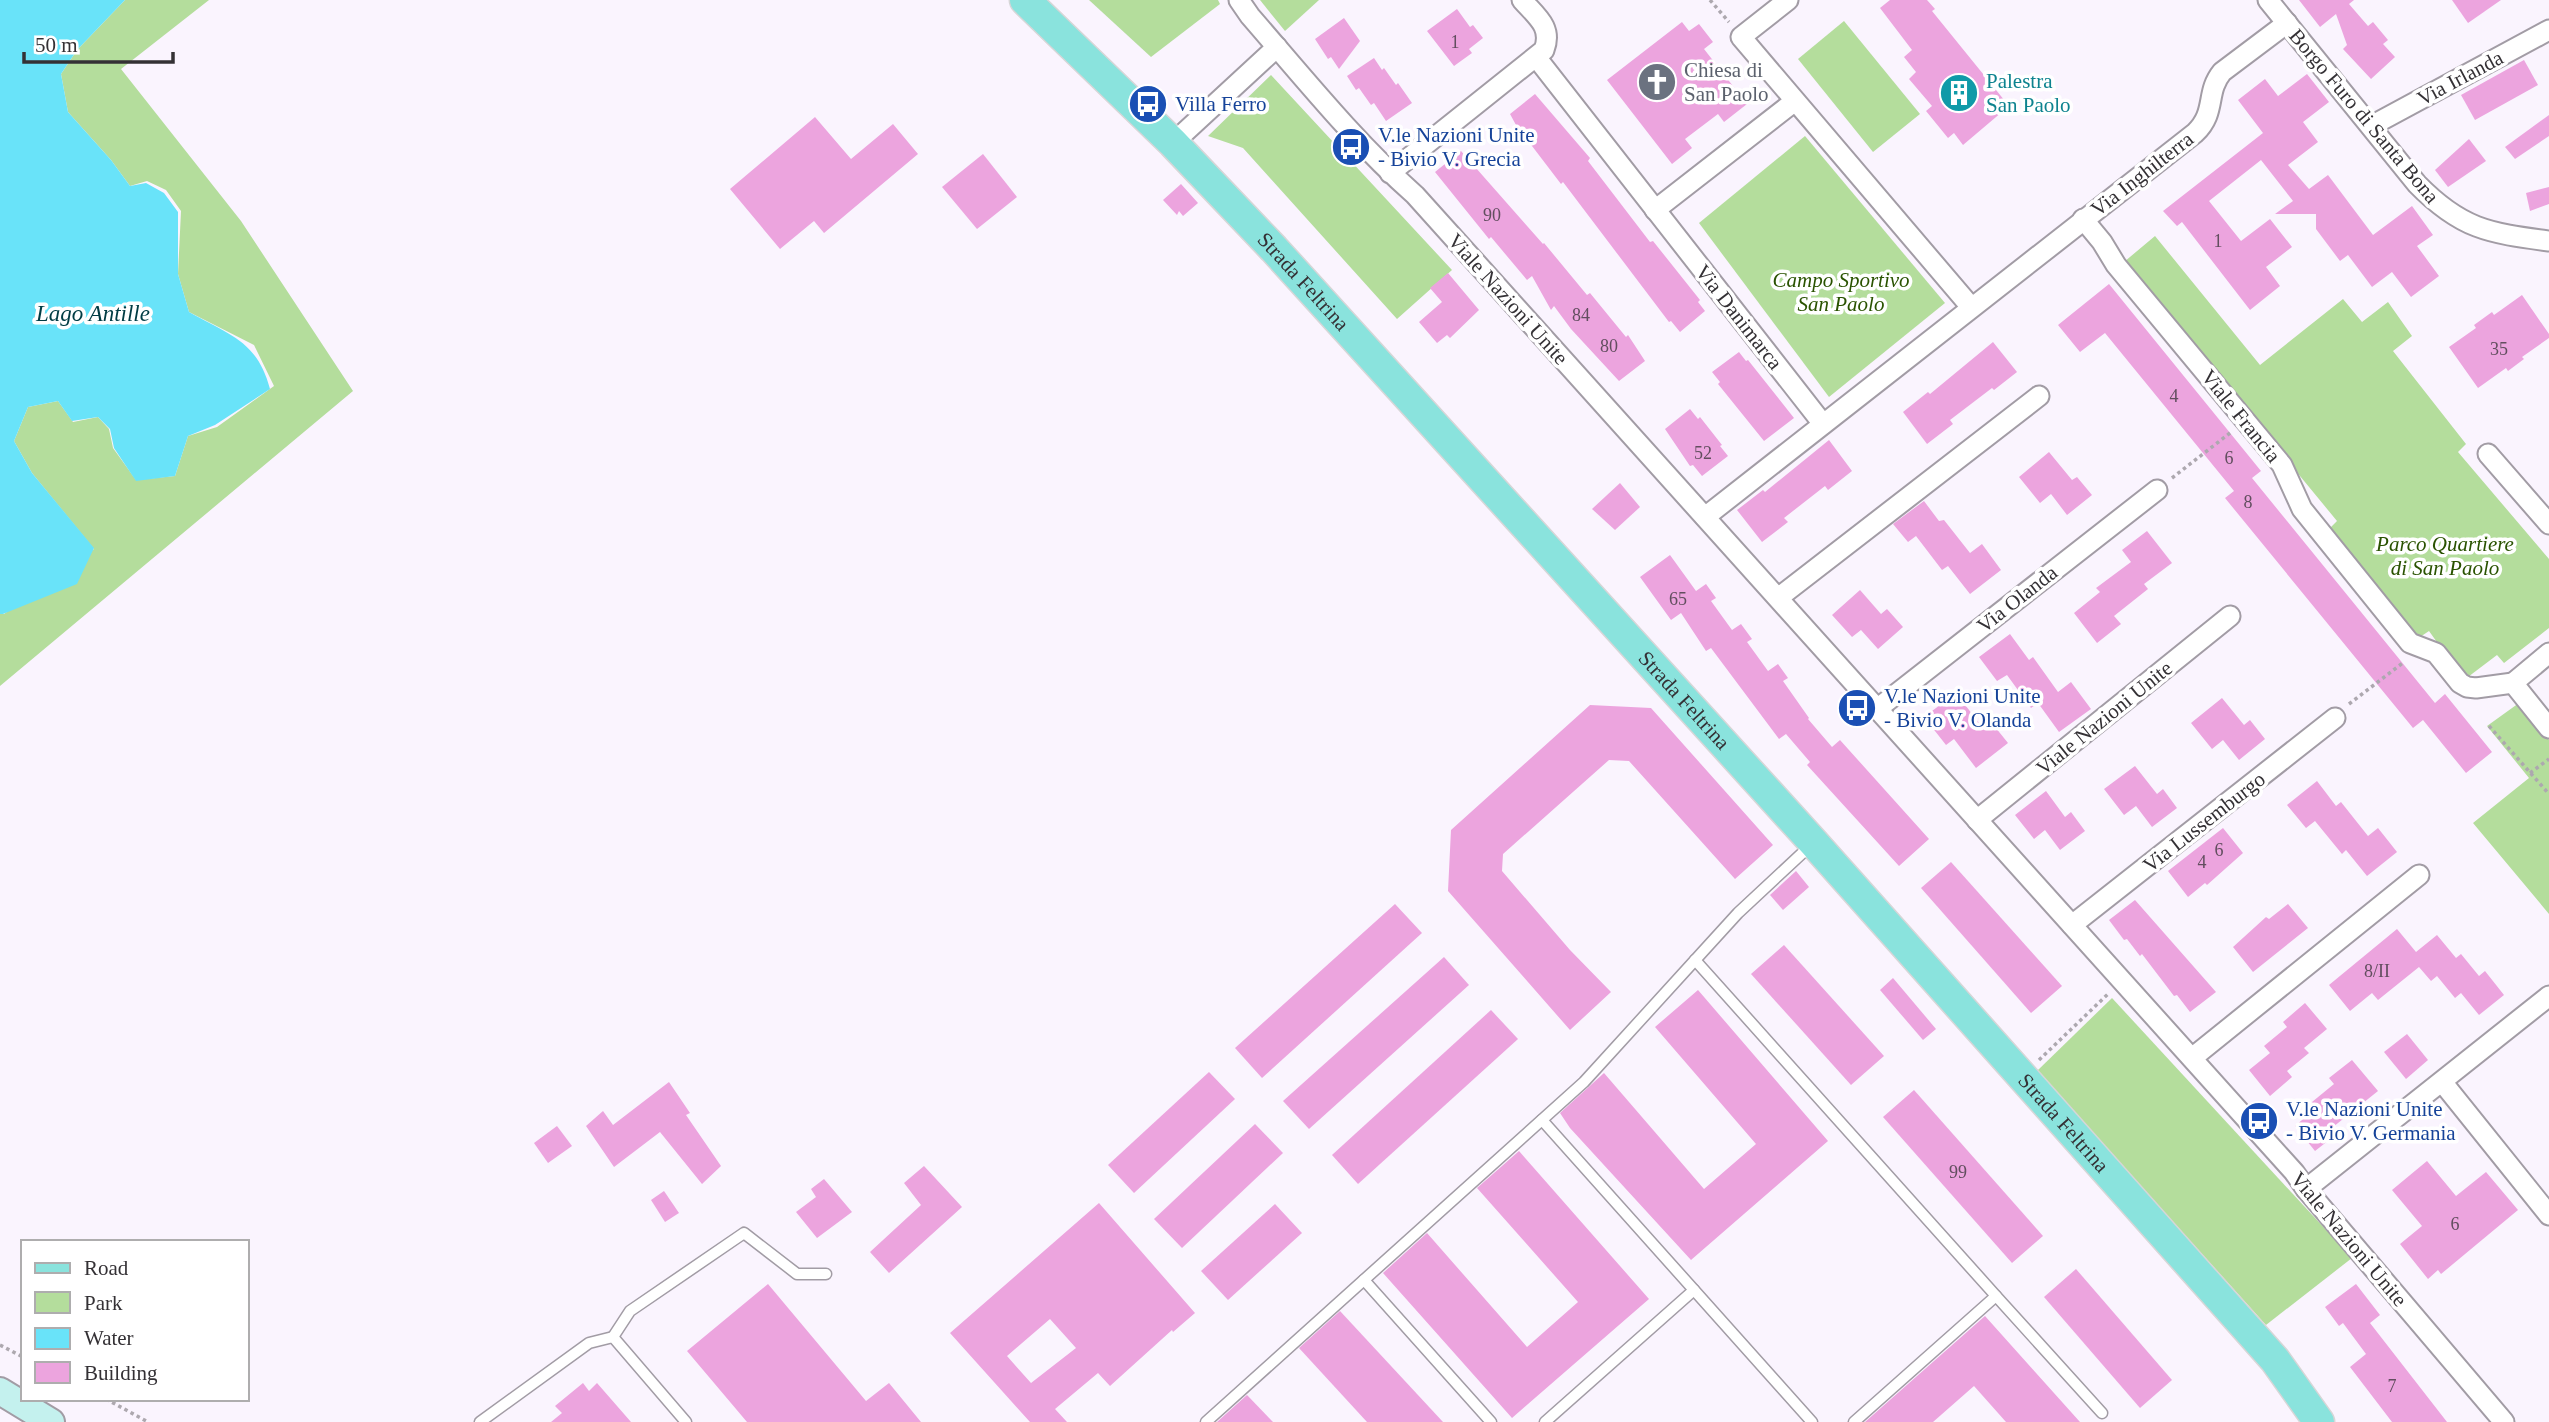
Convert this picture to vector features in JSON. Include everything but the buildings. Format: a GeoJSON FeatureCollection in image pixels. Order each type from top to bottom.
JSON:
{"type":"FeatureCollection","features":[{"type":"Feature","properties":{"kind":"main road","name":"Strada Feltrina"},"geometry":{"type":"LineString","coordinates":[[1025,0],[1173,143],[1274,249],[2022,1075],[2275,1360],[2319,1422]]}},
{"type":"Feature","properties":{"kind":"main road"},"geometry":{"type":"LineString","coordinates":[[0,1391],[51,1422]]}},
{"type":"Feature","properties":{"kind":"street","name":"Viale Nazioni Unite"},"geometry":{"type":"LineString","coordinates":[[1239,0],[1277,47],[1390,173],[1415,195],[2294,1172],[2504,1422]]}},
{"type":"Feature","properties":{"kind":"street"},"geometry":{"type":"LineString","coordinates":[[1390,173],[1544,50],[1548,39],[1546,28],[1522,0]]}},
{"type":"Feature","properties":{"kind":"street"},"geometry":{"type":"LineString","coordinates":[[1787,0],[1741,37],[1971,307]]}},
{"type":"Feature","properties":{"kind":"street","name":"Borgo Furo di Santa Bona"},"geometry":{"type":"LineString","coordinates":[[2268,0],[2417,184],[2434,201],[2452,215],[2486,231],[2549,241]]}},
{"type":"Feature","properties":{"kind":"street","name":"Via Inghilterra"},"geometry":{"type":"LineString","coordinates":[[1705,517],[2195,133],[2210,113],[2215,81],[2222,72],[2287,23]]}},
{"type":"Feature","properties":{"kind":"street","name":"Via Irlanda"},"geometry":{"type":"LineString","coordinates":[[2371,126],[2549,30]]}},
{"type":"Feature","properties":{"kind":"street"},"geometry":{"type":"LineString","coordinates":[[1173,143],[1277,47]]}},
{"type":"Feature","properties":{"kind":"street","name":"Via Danimarca"},"geometry":{"type":"LineString","coordinates":[[1536,57],[1821,426]]}},
{"type":"Feature","properties":{"kind":"street"},"geometry":{"type":"LineString","coordinates":[[1655,210],[1795,101]]}},
{"type":"Feature","properties":{"kind":"street","name":"Viale Francia"},"geometry":{"type":"LineString","coordinates":[[2083,219],[2116,265],[2282,465],[2302,509],[2410,643],[2436,653],[2460,683],[2467,687],[2513,683]]}},
{"type":"Feature","properties":{"kind":"street"},"geometry":{"type":"LineString","coordinates":[[1778,598],[2039,396]]}},
{"type":"Feature","properties":{"kind":"street"},"geometry":{"type":"LineString","coordinates":[[2488,454],[2549,524]]}},
{"type":"Feature","properties":{"kind":"street","name":"Via Olanda"},"geometry":{"type":"LineString","coordinates":[[1877,709],[2157,490]]}},
{"type":"Feature","properties":{"kind":"street","name":"Viale Nazioni Unite"},"geometry":{"type":"LineString","coordinates":[[1977,820],[2230,616]]}},
{"type":"Feature","properties":{"kind":"street"},"geometry":{"type":"LineString","coordinates":[[2549,653],[2513,683],[2549,728]]}},
{"type":"Feature","properties":{"kind":"street","name":"Via Lussemburgo"},"geometry":{"type":"LineString","coordinates":[[2072,925],[2336,718]]}},
{"type":"Feature","properties":{"kind":"street"},"geometry":{"type":"LineString","coordinates":[[2192,1058],[2419,875]]}},
{"type":"Feature","properties":{"kind":"street"},"geometry":{"type":"LineString","coordinates":[[2306,1189],[2549,996]]}},
{"type":"Feature","properties":{"kind":"street"},"geometry":{"type":"LineString","coordinates":[[2447,1088],[2549,1215]]}},
{"type":"Feature","properties":{"kind":"lane"},"geometry":{"type":"LineString","coordinates":[[1206,1422],[1584,1082],[1738,913],[1814,843]]}},
{"type":"Feature","properties":{"kind":"lane"},"geometry":{"type":"LineString","coordinates":[[1695,960],[2102,1413]]}},
{"type":"Feature","properties":{"kind":"lane"},"geometry":{"type":"LineString","coordinates":[[1542,1120],[1812,1422]]}},
{"type":"Feature","properties":{"kind":"lane"},"geometry":{"type":"LineString","coordinates":[[480,1422],[589,1343],[613,1337],[630,1311],[744,1233],[797,1274],[826,1274]]}},
{"type":"Feature","properties":{"kind":"lane"},"geometry":{"type":"LineString","coordinates":[[1364,1280],[1491,1422]]}},
{"type":"Feature","properties":{"kind":"lane"},"geometry":{"type":"LineString","coordinates":[[1545,1422],[1694,1290]]}},
{"type":"Feature","properties":{"kind":"lane"},"geometry":{"type":"LineString","coordinates":[[1854,1422],[1996,1296]]}},
{"type":"Feature","properties":{"kind":"lane"},"geometry":{"type":"LineString","coordinates":[[613,1337],[686,1422]]}},
{"type":"Feature","properties":{"kind":"path"},"geometry":{"type":"LineString","coordinates":[[1710,0],[1741,37]]}},
{"type":"Feature","properties":{"kind":"path"},"geometry":{"type":"LineString","coordinates":[[2157,490],[2246,421]]}},
{"type":"Feature","properties":{"kind":"path"},"geometry":{"type":"LineString","coordinates":[[2336,718],[2348,705],[2409,659],[2415,646]]}},
{"type":"Feature","properties":{"kind":"path"},"geometry":{"type":"LineString","coordinates":[[2489,726],[2549,794]]}},
{"type":"Feature","properties":{"kind":"path"},"geometry":{"type":"LineString","coordinates":[[2530,773],[2549,759]]}},
{"type":"Feature","properties":{"kind":"path"},"geometry":{"type":"LineString","coordinates":[[2022,1075],[2122,981]]}},
{"type":"Feature","properties":{"kind":"path"},"geometry":{"type":"LineString","coordinates":[[0,1345],[21,1356]]}},
{"type":"Feature","properties":{"kind":"path"},"geometry":{"type":"LineString","coordinates":[[110,1401],[148,1422]]}},
{"type":"Feature","properties":{"kind":"green space"},"geometry":{"type":"Polygon","coordinates":[[[125,0],[209,0],[121,69],[241,221],[353,391],[0,686],[0,614],[4,614],[94,549],[32,473],[14,441],[28,407],[58,401],[73,422],[98,417],[109,429],[113,448],[136,480],[175,476],[188,436],[217,427],[274,386],[254,345],[189,312],[178,274],[181,211],[166,190],[147,181],[130,186],[111,160],[68,112],[61,74],[77,50],[125,0]]]}},
{"type":"Feature","properties":{"kind":"green space"},"geometry":{"type":"Polygon","coordinates":[[[1089,0],[1218,0],[1220,4],[1151,57],[1089,0]]]}},
{"type":"Feature","properties":{"kind":"green space"},"geometry":{"type":"Polygon","coordinates":[[[1260,0],[1319,0],[1285,31],[1260,0]]]}},
{"type":"Feature","properties":{"kind":"green space"},"geometry":{"type":"Polygon","coordinates":[[[1844,21],[1920,114],[1873,152],[1798,59],[1844,21]]]}},
{"type":"Feature","properties":{"kind":"green space"},"geometry":{"type":"Polygon","coordinates":[[[1271,75],[1452,270],[1397,319],[1243,148],[1208,136],[1271,75]]]}},
{"type":"Feature","properties":{"kind":"green space","name":"Campo Sportivo San Paolo"},"geometry":{"type":"Polygon","coordinates":[[[1805,136],[1945,303],[1829,397],[1699,223],[1805,136]]]}},
{"type":"Feature","properties":{"kind":"green space","name":"Parco Quartiere di San Paolo"},"geometry":{"type":"Polygon","coordinates":[[[2155,236],[2260,365],[2343,299],[2362,322],[2388,302],[2412,336],[2393,351],[2466,444],[2458,452],[2549,559],[2549,628],[2504,663],[2497,655],[2464,680],[2429,631],[2414,641],[2327,531],[2337,521],[2124,262],[2155,236]]]}},
{"type":"Feature","properties":{"kind":"green space"},"geometry":{"type":"Polygon","coordinates":[[[2519,703],[2549,740],[2549,914],[2473,823],[2529,778],[2487,726],[2519,703]]]}},
{"type":"Feature","properties":{"kind":"green space"},"geometry":{"type":"Polygon","coordinates":[[[2112,998],[2352,1258],[2266,1325],[2037,1071],[2112,998]]]}},
{"type":"Feature","properties":{"kind":"water","name":"Lago Antille"},"geometry":{"type":"Polygon","coordinates":[[[0,0],[125,0],[77,50],[61,74],[68,112],[111,160],[130,186],[146,183],[164,193],[178,212],[178,274],[189,312],[229,334],[249,349],[264,373],[270,389],[215,425],[188,436],[175,476],[136,481],[114,448],[110,429],[98,417],[72,421],[58,401],[28,407],[14,441],[32,473],[94,548],[77,584],[3,614],[0,614],[0,0]]]}},
{"type":"Feature","properties":{"kind":"place","name":"Chiesa di San Paolo"},"geometry":{"type":"Point","coordinates":[1657,82]}},
{"type":"Feature","properties":{"kind":"place","name":"Palestra San Paolo"},"geometry":{"type":"Point","coordinates":[1959,93]}},
{"type":"Feature","properties":{"kind":"place","name":"Villa Ferro"},"geometry":{"type":"Point","coordinates":[1148,104]}},
{"type":"Feature","properties":{"kind":"place","name":"V.le Nazioni Unite - Bivio V. Grecia"},"geometry":{"type":"Point","coordinates":[1351,147]}},
{"type":"Feature","properties":{"kind":"place","name":"V.le Nazioni Unite - Bivio V. Olanda"},"geometry":{"type":"Point","coordinates":[1857,708]}},
{"type":"Feature","properties":{"kind":"place","name":"V.le Nazioni Unite - Bivio V. Germania"},"geometry":{"type":"Point","coordinates":[2259,1121]}}]}
